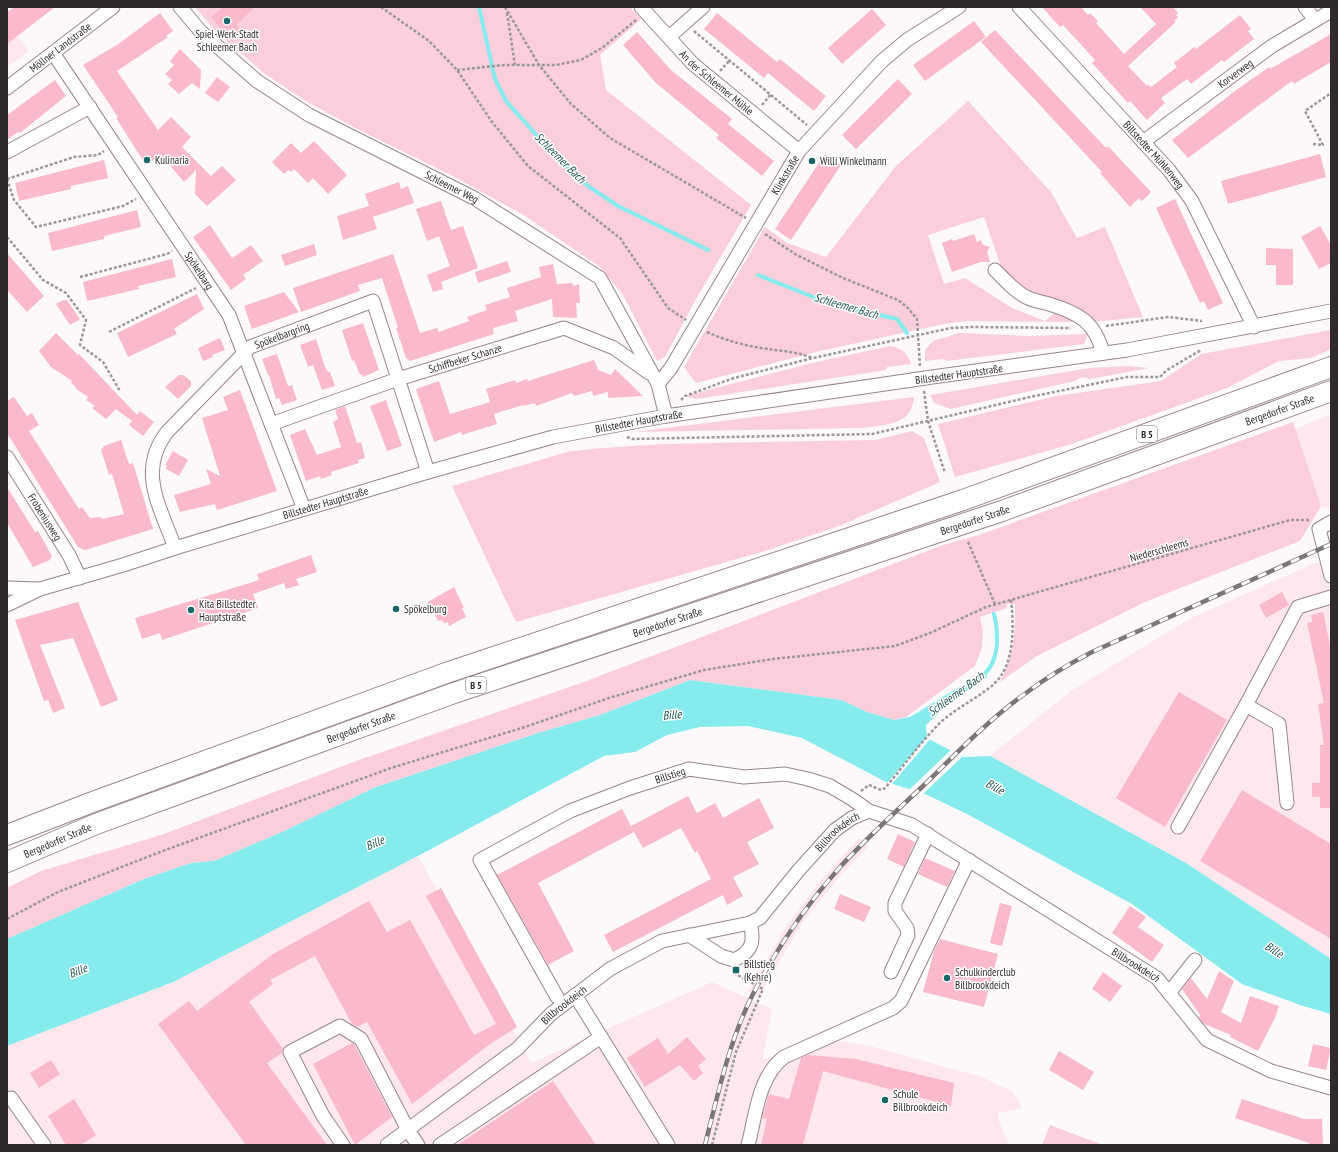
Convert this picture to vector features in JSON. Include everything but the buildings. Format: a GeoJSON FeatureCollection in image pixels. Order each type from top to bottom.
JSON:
{"type":"FeatureCollection","features":[{"type":"Feature","properties":{"kind":"highway","name":"Bergedorfer Straße"},"geometry":{"type":"LineString","coordinates":[[7,835],[90,803],[446,673],[963,500],[1331,366]]}},
{"type":"Feature","properties":{"kind":"highway","name":"Bergedorfer Straße"},"geometry":{"type":"LineString","coordinates":[[7,862],[96,824],[454,693],[1002,511],[1331,391]]}},
{"type":"Feature","properties":{"kind":"street","name":"Möllner Landstraße"},"geometry":{"type":"LineString","coordinates":[[7,88],[113,7]]}},
{"type":"Feature","properties":{"kind":"street","name":"Schleemer Weg"},"geometry":{"type":"LineString","coordinates":[[180,7],[201,32],[228,58],[257,81],[309,115],[474,198],[600,278],[655,380],[666,416]]}},
{"type":"Feature","properties":{"kind":"street"},"geometry":{"type":"LineString","coordinates":[[669,37],[703,7]]}},
{"type":"Feature","properties":{"kind":"street","name":"Klinkstraße"},"geometry":{"type":"LineString","coordinates":[[655,380],[671,368],[694,326],[799,151],[882,61],[907,40],[959,7]]}},
{"type":"Feature","properties":{"kind":"street","name":"Billstedter Mühlenweg"},"geometry":{"type":"LineString","coordinates":[[1019,7],[1169,170],[1192,201],[1254,327]]}},
{"type":"Feature","properties":{"kind":"street"},"geometry":{"type":"LineString","coordinates":[[1305,7],[1315,20]]}},
{"type":"Feature","properties":{"kind":"street","name":"An der Schleemer Mühle"},"geometry":{"type":"LineString","coordinates":[[644,10],[693,64],[799,151]]}},
{"type":"Feature","properties":{"kind":"street","name":"Korverweg"},"geometry":{"type":"LineString","coordinates":[[1143,142],[1272,46],[1331,11]]}},
{"type":"Feature","properties":{"kind":"street","name":"Spökelbarg"},"geometry":{"type":"LineString","coordinates":[[53,53],[229,314],[304,509]]}},
{"type":"Feature","properties":{"kind":"street"},"geometry":{"type":"LineString","coordinates":[[7,152],[90,107]]}},
{"type":"Feature","properties":{"kind":"street"},"geometry":{"type":"LineString","coordinates":[[995,270],[1018,292],[1036,301],[1076,314],[1092,327],[1097,334],[1103,353]]}},
{"type":"Feature","properties":{"kind":"street","name":"Spökelbargring"},"geometry":{"type":"LineString","coordinates":[[175,548],[153,484],[151,469],[153,456],[159,443],[167,432],[250,347],[373,301],[428,472]]}},
{"type":"Feature","properties":{"kind":"street","name":"Billstedter Hauptstraße"},"geometry":{"type":"LineString","coordinates":[[7,605],[40,589],[428,472],[553,437],[666,416],[1103,353],[1254,327],[1331,311]]}},
{"type":"Feature","properties":{"kind":"street","name":"Schiffbeker Schanze"},"geometry":{"type":"LineString","coordinates":[[272,424],[398,380],[564,328],[614,348],[655,380]]}},
{"type":"Feature","properties":{"kind":"street","name":"Frobeniusweg"},"geometry":{"type":"LineString","coordinates":[[7,458],[69,555],[80,578]]}},
{"type":"Feature","properties":{"kind":"street"},"geometry":{"type":"LineString","coordinates":[[1331,522],[1316,524],[1331,576]]}},
{"type":"Feature","properties":{"kind":"street","name":"Billstedter Hauptstraße"},"geometry":{"type":"LineString","coordinates":[[7,588],[40,589]]}},
{"type":"Feature","properties":{"kind":"street"},"geometry":{"type":"LineString","coordinates":[[1178,828],[1298,607],[1331,597]]}},
{"type":"Feature","properties":{"kind":"street"},"geometry":{"type":"LineString","coordinates":[[1246,705],[1280,724],[1287,803]]}},
{"type":"Feature","properties":{"kind":"street","name":"Billstieg"},"geometry":{"type":"LineString","coordinates":[[557,997],[480,860],[570,811],[630,788],[689,769],[744,777],[785,774],[830,786],[869,811]]}},
{"type":"Feature","properties":{"kind":"street","name":"Billbrookdeich"},"geometry":{"type":"LineString","coordinates":[[387,1145],[517,1049],[551,1014],[610,969],[662,941],[750,923],[760,918],[798,871],[835,830],[852,818],[869,811],[912,825],[928,834],[1158,978],[1207,1040],[1271,1071],[1331,1088]]}},
{"type":"Feature","properties":{"kind":"street"},"geometry":{"type":"LineString","coordinates":[[891,972],[908,935],[907,928],[895,911],[895,903],[928,834]]}},
{"type":"Feature","properties":{"kind":"street"},"geometry":{"type":"LineString","coordinates":[[748,1145],[764,1084],[768,1073],[775,1064],[784,1057],[893,1008],[901,1001],[969,860]]}},
{"type":"Feature","properties":{"kind":"street"},"geometry":{"type":"LineString","coordinates":[[689,935],[721,956],[734,960],[748,951],[751,946],[754,936],[750,923]]}},
{"type":"Feature","properties":{"kind":"street"},"geometry":{"type":"LineString","coordinates":[[1169,993],[1195,960]]}},
{"type":"Feature","properties":{"kind":"street"},"geometry":{"type":"LineString","coordinates":[[575,995],[668,1145]]}},
{"type":"Feature","properties":{"kind":"street"},"geometry":{"type":"LineString","coordinates":[[343,1145],[323,1116],[290,1052],[340,1026],[361,1039],[408,1130],[418,1145]]}},
{"type":"Feature","properties":{"kind":"street"},"geometry":{"type":"LineString","coordinates":[[440,1145],[601,1037]]}},
{"type":"Feature","properties":{"kind":"street"},"geometry":{"type":"LineString","coordinates":[[11,1098],[44,1145]]}},
{"type":"Feature","properties":{"kind":"path"},"geometry":{"type":"LineString","coordinates":[[381,7],[429,41],[457,70],[492,122],[528,166],[620,238],[668,308],[694,326],[721,339],[760,348],[795,351],[813,358]]}},
{"type":"Feature","properties":{"kind":"path"},"geometry":{"type":"LineString","coordinates":[[505,8],[515,65]]}},
{"type":"Feature","properties":{"kind":"path"},"geometry":{"type":"LineString","coordinates":[[505,8],[539,65],[571,104],[610,138],[745,217],[753,226],[795,254],[843,278],[898,300],[917,319],[917,337]]}},
{"type":"Feature","properties":{"kind":"path"},"geometry":{"type":"LineString","coordinates":[[457,70],[481,69],[504,65],[556,65],[581,60],[602,48],[644,10]]}},
{"type":"Feature","properties":{"kind":"path"},"geometry":{"type":"LineString","coordinates":[[684,23],[816,132]]}},
{"type":"Feature","properties":{"kind":"path"},"geometry":{"type":"LineString","coordinates":[[1313,144],[1323,145],[1305,111],[1331,93]]}},
{"type":"Feature","properties":{"kind":"path"},"geometry":{"type":"LineString","coordinates":[[100,154],[74,157],[7,179],[14,200],[36,227],[123,206],[147,193]]}},
{"type":"Feature","properties":{"kind":"path"},"geometry":{"type":"LineString","coordinates":[[7,237],[43,280],[66,293],[86,320],[80,345],[103,362],[120,391]]}},
{"type":"Feature","properties":{"kind":"path"},"geometry":{"type":"LineString","coordinates":[[80,277],[167,254]]}},
{"type":"Feature","properties":{"kind":"path"},"geometry":{"type":"LineString","coordinates":[[109,332],[207,282]]}},
{"type":"Feature","properties":{"kind":"path"},"geometry":{"type":"LineString","coordinates":[[666,416],[685,396],[734,378],[813,358],[917,337],[951,328],[973,327],[1023,329],[1092,327],[1168,317],[1212,322],[1226,332]]}},
{"type":"Feature","properties":{"kind":"path"},"geometry":{"type":"LineString","coordinates":[[654,439],[872,434],[1030,397],[1127,377],[1160,377],[1167,370],[1202,349]]}},
{"type":"Feature","properties":{"kind":"path"},"geometry":{"type":"LineString","coordinates":[[928,421],[945,473]]}},
{"type":"Feature","properties":{"kind":"path","name":"Niederschleems"},"geometry":{"type":"LineString","coordinates":[[7,919],[58,892],[175,847],[390,768],[525,727],[609,698],[704,670],[773,659],[895,646],[930,633],[996,604],[1290,520],[1316,524]]}},
{"type":"Feature","properties":{"kind":"path"},"geometry":{"type":"LineString","coordinates":[[968,542],[996,604]]}},
{"type":"Feature","properties":{"kind":"path"},"geometry":{"type":"LineString","coordinates":[[852,799],[869,785],[881,790],[885,788],[939,725],[995,683],[1002,674],[1008,661],[1013,616],[1011,600]]}},
{"type":"Feature","properties":{"kind":"path"},"geometry":{"type":"LineString","coordinates":[[712,1145],[736,1052],[762,989],[730,971],[734,960]]}},
{"type":"Feature","properties":{"kind":"shaded area"},"geometry":{"type":"Polygon","coordinates":[[[195,7],[630,7],[641,19],[600,55],[606,90],[751,205],[696,299],[665,357],[657,361],[623,295],[600,267],[525,216],[453,176],[357,129],[309,103],[265,74],[218,34],[195,7]]]}},
{"type":"Feature","properties":{"kind":"shaded area"},"geometry":{"type":"Polygon","coordinates":[[[7,23],[29,51],[7,67],[7,23]]]}},
{"type":"Feature","properties":{"kind":"shaded area"},"geometry":{"type":"Polygon","coordinates":[[[968,101],[1051,192],[1077,238],[1105,227],[1143,317],[1093,322],[1066,306],[1025,290],[1002,270],[984,217],[928,235],[944,284],[965,278],[1012,308],[1045,321],[1056,312],[1077,322],[966,321],[944,324],[816,352],[696,383],[684,367],[765,227],[787,243],[826,257],[896,166],[968,101]]]}},
{"type":"Feature","properties":{"kind":"shaded area"},"geometry":{"type":"Polygon","coordinates":[[[1331,330],[1331,349],[1311,358],[1279,361],[1227,388],[1072,444],[955,477],[938,424],[1056,396],[1161,381],[1201,354],[1331,330]]]}},
{"type":"Feature","properties":{"kind":"shaded area"},"geometry":{"type":"Polygon","coordinates":[[[959,333],[1031,336],[1088,334],[1084,344],[947,361],[943,359],[925,361],[925,350],[933,341],[959,333]]]}},
{"type":"Feature","properties":{"kind":"shaded area"},"geometry":{"type":"Polygon","coordinates":[[[890,346],[904,351],[911,364],[887,367],[886,370],[696,399],[685,396],[812,363],[890,346]]]}},
{"type":"Feature","properties":{"kind":"shaded area"},"geometry":{"type":"Polygon","coordinates":[[[1128,366],[1149,368],[1090,379],[1082,377],[1075,381],[951,409],[934,403],[930,395],[1089,368],[1128,366]]]}},
{"type":"Feature","properties":{"kind":"shaded area"},"geometry":{"type":"Polygon","coordinates":[[[914,397],[908,414],[903,418],[889,424],[863,428],[634,432],[914,397]]]}},
{"type":"Feature","properties":{"kind":"shaded area"},"geometry":{"type":"Polygon","coordinates":[[[1331,414],[1331,506],[1320,508],[1320,502],[1295,429],[1331,414]]]}},
{"type":"Feature","properties":{"kind":"shaded area"},"geometry":{"type":"Polygon","coordinates":[[[1293,422],[1320,502],[1320,508],[1300,541],[1145,602],[1037,656],[1000,682],[1013,644],[1015,604],[1007,604],[1007,608],[980,617],[983,631],[982,648],[975,666],[906,717],[894,720],[867,712],[841,700],[690,680],[600,715],[538,733],[376,787],[282,832],[214,861],[191,863],[144,879],[7,939],[7,888],[41,871],[161,835],[359,760],[581,683],[943,545],[976,536],[1293,422]]]}},
{"type":"Feature","properties":{"kind":"shaded area"},"geometry":{"type":"Polygon","coordinates":[[[912,431],[924,438],[940,482],[839,526],[765,551],[516,622],[452,486],[567,452],[590,449],[662,444],[875,440],[912,431]]]}},
{"type":"Feature","properties":{"kind":"shaded area"},"geometry":{"type":"Polygon","coordinates":[[[1315,563],[1331,563],[1331,959],[1186,863],[990,756],[1071,691],[1189,619],[1315,563]]]}},
{"type":"Feature","properties":{"kind":"shaded area"},"geometry":{"type":"Polygon","coordinates":[[[859,838],[868,847],[841,875],[803,922],[758,997],[748,992],[784,930],[818,883],[859,838]]]}},
{"type":"Feature","properties":{"kind":"shaded area"},"geometry":{"type":"Polygon","coordinates":[[[418,856],[531,1063],[712,982],[772,1009],[763,1059],[835,1040],[870,1046],[982,1077],[1013,1092],[1022,1108],[998,1113],[998,1119],[1009,1145],[7,1145],[7,1046],[173,982],[418,856]]]}},
{"type":"Feature","properties":{"kind":"shaded area"},"geometry":{"type":"Polygon","coordinates":[[[1050,1125],[1103,1145],[1042,1145],[1050,1125]]]}},
{"type":"Feature","properties":{"kind":"water","name":"Bille"},"geometry":{"type":"Polygon","coordinates":[[[982,673],[988,677],[953,700],[926,725],[927,738],[963,757],[990,756],[1186,863],[1331,959],[1331,1014],[1303,1006],[1242,984],[1132,904],[967,814],[925,794],[886,782],[802,738],[748,726],[700,727],[667,735],[635,752],[604,756],[418,856],[173,982],[7,1046],[7,939],[144,879],[191,863],[214,861],[282,832],[376,787],[538,733],[600,715],[690,680],[841,700],[867,712],[894,720],[910,717],[982,673]]]}},
{"type":"Feature","properties":{"kind":"pier"},"geometry":{"type":"Polygon","coordinates":[[[929,735],[931,738],[891,785],[886,784],[929,735]]]}},
{"type":"Feature","properties":{"kind":"pier"},"geometry":{"type":"Polygon","coordinates":[[[952,749],[964,755],[922,795],[908,791],[952,749]]]}},
{"type":"Feature","properties":{"kind":"waterway","name":"Schleemer Bach"},"geometry":{"type":"LineString","coordinates":[[479,7],[495,79],[506,101],[557,158],[588,186],[618,206],[708,250]]}},
{"type":"Feature","properties":{"kind":"waterway","name":"Schleemer Bach"},"geometry":{"type":"LineString","coordinates":[[758,275],[831,304],[897,319],[907,333]]}},
{"type":"Feature","properties":{"kind":"waterway","name":"Schleemer Bach"},"geometry":{"type":"LineString","coordinates":[[981,677],[992,664],[995,656],[997,630],[994,614]]}},
{"type":"Feature","properties":{"kind":"railway"},"geometry":{"type":"LineString","coordinates":[[705,1145],[737,1030],[762,977],[782,943],[816,896],[841,866],[881,825],[999,714],[1012,703],[1058,671],[1092,652],[1331,544]]}},
{"type":"Feature","properties":{"kind":"place","name":"Spiel-Werk-Stadt Schleemer Bach"},"geometry":{"type":"Point","coordinates":[227,21]}},
{"type":"Feature","properties":{"kind":"place","name":"Kulinaria"},"geometry":{"type":"Point","coordinates":[147,160]}},
{"type":"Feature","properties":{"kind":"place","name":"Willi Winkelmann"},"geometry":{"type":"Point","coordinates":[812,161]}},
{"type":"Feature","properties":{"kind":"place","name":"Spökelburg"},"geometry":{"type":"Point","coordinates":[396,609]}},
{"type":"Feature","properties":{"kind":"place","name":"Kita Billstedter Hauptstraße"},"geometry":{"type":"Point","coordinates":[191,610]}},
{"type":"Feature","properties":{"kind":"place","name":"Billstieg (Kehre)"},"geometry":{"type":"Point","coordinates":[736,970]}},
{"type":"Feature","properties":{"kind":"place","name":"Schulkinderclub Billbrookdeich"},"geometry":{"type":"Point","coordinates":[947,978]}},
{"type":"Feature","properties":{"kind":"place","name":"Schule Billbrookdeich"},"geometry":{"type":"Point","coordinates":[885,1100]}}]}
